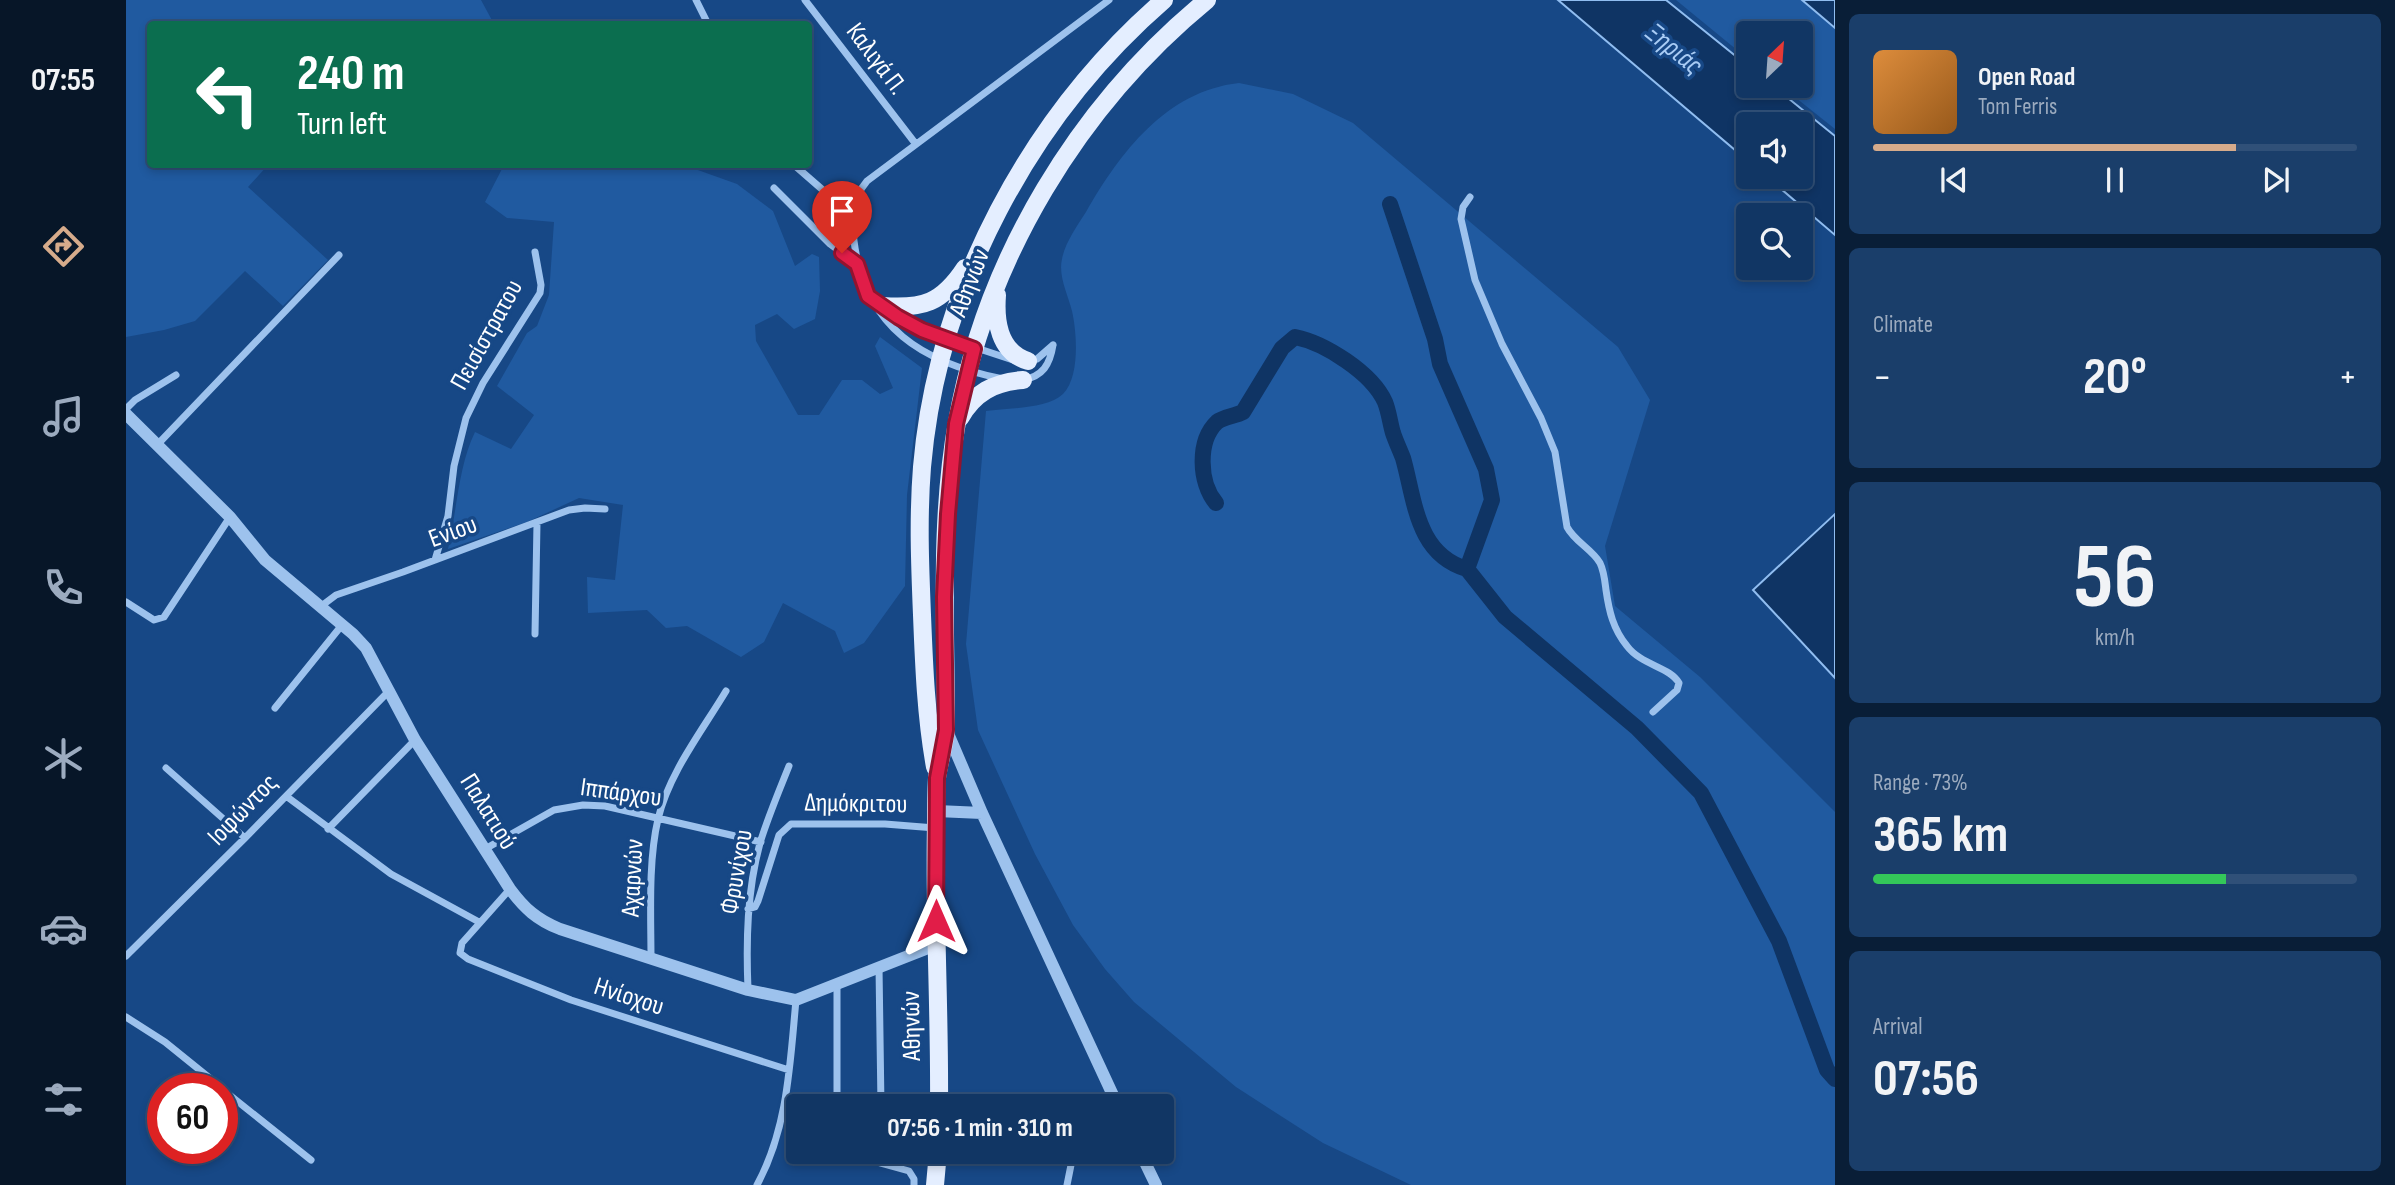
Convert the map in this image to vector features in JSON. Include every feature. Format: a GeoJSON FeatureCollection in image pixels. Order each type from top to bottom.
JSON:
{"type":"FeatureCollection","features":[{"type":"Feature","properties":{"kind":"main road","name":"Αθηνών"},"geometry":{"type":"LineString","coordinates":[[937,731],[920,552],[920,504],[929,417],[946,338],[964,289],[1017,175],[1046,130],[1120,42],[1164,0]]}},
{"type":"Feature","properties":{"kind":"main road","name":"Αθηνών"},"geometry":{"type":"LineString","coordinates":[[939,1094],[936,945],[937,731],[950,491],[956,424],[968,369],[1001,272],[1035,206],[1077,141],[1137,65],[1207,0]]}},
{"type":"Feature","properties":{"kind":"main road"},"geometry":{"type":"LineString","coordinates":[[875,301],[918,306],[929,303],[945,293],[981,250]]}},
{"type":"Feature","properties":{"kind":"main road"},"geometry":{"type":"LineString","coordinates":[[1001,272],[996,314],[1002,339],[1009,352],[1028,361]]}},
{"type":"Feature","properties":{"kind":"main road"},"geometry":{"type":"LineString","coordinates":[[956,424],[973,400],[984,390],[997,384],[1023,380]]}},
{"type":"Feature","properties":{"kind":"main road"},"geometry":{"type":"LineString","coordinates":[[935,1185],[937,1164]]}},
{"type":"Feature","properties":{"kind":"street"},"geometry":{"type":"LineString","coordinates":[[696,0],[706,21]]}},
{"type":"Feature","properties":{"kind":"street","name":"Καλιγά Π."},"geometry":{"type":"LineString","coordinates":[[805,0],[915,144]]}},
{"type":"Feature","properties":{"kind":"street"},"geometry":{"type":"LineString","coordinates":[[875,301],[922,330],[1007,359],[1037,359],[1053,345],[1044,370],[1035,377],[1023,380],[997,378],[924,353],[896,331],[875,301],[857,264],[852,226],[853,202],[867,181],[1109,0]]}},
{"type":"Feature","properties":{"kind":"street"},"geometry":{"type":"LineString","coordinates":[[798,168],[832,198],[853,202]]}},
{"type":"Feature","properties":{"kind":"street"},"geometry":{"type":"LineString","coordinates":[[774,188],[830,244],[857,264]]}},
{"type":"Feature","properties":{"kind":"street"},"geometry":{"type":"LineString","coordinates":[[1470,197],[1461,219],[1475,280],[1502,344],[1541,418],[1555,452],[1567,527],[1601,565],[1609,610],[1623,641],[1637,657],[1671,673],[1679,683],[1677,690],[1653,712]]}},
{"type":"Feature","properties":{"kind":"street","name":"Πεισίστρατου"},"geometry":{"type":"LineString","coordinates":[[435,560],[448,516],[454,466],[466,418],[482,383],[540,293],[535,252]]}},
{"type":"Feature","properties":{"kind":"street"},"geometry":{"type":"LineString","coordinates":[[158,444],[339,255]]}},
{"type":"Feature","properties":{"kind":"street"},"geometry":{"type":"LineString","coordinates":[[126,409],[135,400],[176,375]]}},
{"type":"Feature","properties":{"kind":"street","name":"Παλατιού"},"geometry":{"type":"LineString","coordinates":[[126,414],[230,517],[265,560],[366,648],[415,740],[510,889],[530,913],[551,926],[650,959],[748,990],[796,1000]]}},
{"type":"Feature","properties":{"kind":"street","name":"Ενίου"},"geometry":{"type":"LineString","coordinates":[[319,607],[336,595],[578,508],[605,509]]}},
{"type":"Feature","properties":{"kind":"street"},"geometry":{"type":"LineString","coordinates":[[126,602],[154,620],[164,617],[230,517]]}},
{"type":"Feature","properties":{"kind":"street"},"geometry":{"type":"LineString","coordinates":[[535,634],[537,523]]}},
{"type":"Feature","properties":{"kind":"street"},"geometry":{"type":"LineString","coordinates":[[275,708],[342,625]]}},
{"type":"Feature","properties":{"kind":"street","name":"Αχαρνών"},"geometry":{"type":"LineString","coordinates":[[650,959],[658,818],[675,778],[726,691]]}},
{"type":"Feature","properties":{"kind":"street","name":"Ιοφώντος"},"geometry":{"type":"LineString","coordinates":[[126,956],[388,692]]}},
{"type":"Feature","properties":{"kind":"street"},"geometry":{"type":"LineString","coordinates":[[937,731],[982,813],[1112,1094]]}},
{"type":"Feature","properties":{"kind":"street"},"geometry":{"type":"LineString","coordinates":[[328,829],[415,740]]}},
{"type":"Feature","properties":{"kind":"street","name":"Φρυνίχου"},"geometry":{"type":"LineString","coordinates":[[748,990],[748,909],[761,842],[789,766]]}},
{"type":"Feature","properties":{"kind":"street"},"geometry":{"type":"LineString","coordinates":[[166,768],[245,838]]}},
{"type":"Feature","properties":{"kind":"street"},"geometry":{"type":"LineString","coordinates":[[286,796],[398,879],[479,922],[510,889]]}},
{"type":"Feature","properties":{"kind":"street","name":"Ιππάρχου"},"geometry":{"type":"LineString","coordinates":[[485,849],[554,810],[567,806],[605,807],[761,842]]}},
{"type":"Feature","properties":{"kind":"street"},"geometry":{"type":"LineString","coordinates":[[936,820],[982,813]]}},
{"type":"Feature","properties":{"kind":"street","name":"Δημόκριτου"},"geometry":{"type":"LineString","coordinates":[[748,909],[755,907],[758,901],[779,835],[791,824],[936,820]]}},
{"type":"Feature","properties":{"kind":"street","name":"Ηνίοχου"},"geometry":{"type":"LineString","coordinates":[[479,922],[465,938],[460,953],[474,962],[571,1000],[789,1070]]}},
{"type":"Feature","properties":{"kind":"street"},"geometry":{"type":"LineString","coordinates":[[757,1185],[778,1134],[789,1070],[796,1000],[936,945]]}},
{"type":"Feature","properties":{"kind":"street"},"geometry":{"type":"LineString","coordinates":[[879,967],[881,1094]]}},
{"type":"Feature","properties":{"kind":"street"},"geometry":{"type":"LineString","coordinates":[[837,984],[837,1094]]}},
{"type":"Feature","properties":{"kind":"street"},"geometry":{"type":"LineString","coordinates":[[126,1017],[165,1042],[203,1073]]}},
{"type":"Feature","properties":{"kind":"street"},"geometry":{"type":"LineString","coordinates":[[238,1102],[311,1160]]}},
{"type":"Feature","properties":{"kind":"street"},"geometry":{"type":"LineString","coordinates":[[884,1164],[909,1171],[914,1185]]}},
{"type":"Feature","properties":{"kind":"street"},"geometry":{"type":"LineString","coordinates":[[1067,1185],[1071,1164]]}},
{"type":"Feature","properties":{"kind":"street"},"geometry":{"type":"LineString","coordinates":[[1146,1164],[1156,1185]]}},
{"type":"Feature","properties":{"kind":"shaded area"},"geometry":{"type":"Polygon","coordinates":[[[126,0],[481,0],[492,21],[147,21],[147,168],[265,168],[248,187],[328,260],[283,306],[245,271],[195,321],[126,337],[126,0]]]}},
{"type":"Feature","properties":{"kind":"shaded area"},"geometry":{"type":"Polygon","coordinates":[[[1676,0],[1835,0],[1835,129],[1796,98],[1813,98],[1813,21],[1736,21],[1736,49],[1676,0]]]}},
{"type":"Feature","properties":{"kind":"shaded area"},"geometry":{"type":"Polygon","coordinates":[[[1239,83],[1293,94],[1353,123],[1618,347],[1650,400],[1605,546],[1615,606],[1700,677],[1835,812],[1835,1185],[1411,1185],[1323,1143],[1236,1087],[1134,1002],[1105,969],[1073,925],[1035,854],[978,730],[966,644],[986,411],[1047,403],[1063,394],[1072,377],[1076,354],[1074,320],[1061,272],[1064,253],[1072,235],[1114,168],[1148,128],[1189,98],[1213,88],[1239,83]]]}},
{"type":"Feature","properties":{"kind":"shaded area"},"geometry":{"type":"Polygon","coordinates":[[[502,168],[694,168],[737,184],[773,211],[795,266],[812,254],[819,257],[820,291],[815,319],[794,329],[777,314],[755,325],[756,341],[798,415],[819,415],[842,380],[862,380],[880,394],[893,388],[875,346],[880,337],[922,368],[907,495],[905,586],[864,643],[844,653],[835,631],[783,603],[764,642],[741,657],[687,626],[666,628],[647,610],[588,613],[587,577],[615,580],[623,505],[579,498],[527,522],[448,549],[461,474],[475,432],[511,449],[534,415],[497,386],[527,333],[537,326],[549,295],[554,222],[507,218],[485,202],[502,168]]]}},
{"type":"Feature","properties":{"kind":"water","name":"Ξηριάς"},"geometry":{"type":"Polygon","coordinates":[[[1558,0],[1666,0],[1736,56],[1736,98],[1788,98],[1805,112],[1736,112],[1736,151],[1558,0]]]}},
{"type":"Feature","properties":{"kind":"water"},"geometry":{"type":"Polygon","coordinates":[[[1802,0],[1835,0],[1835,28],[1802,0]]]}},
{"type":"Feature","properties":{"kind":"water"},"geometry":{"type":"Polygon","coordinates":[[[1813,118],[1835,136],[1835,235],[1813,216],[1813,203],[1797,203],[1781,189],[1813,189],[1813,118]]]}},
{"type":"Feature","properties":{"kind":"water"},"geometry":{"type":"Polygon","coordinates":[[[1835,514],[1835,678],[1753,590],[1835,514]]]}},
{"type":"Feature","properties":{"kind":"waterway"},"geometry":{"type":"LineString","coordinates":[[1390,204],[1435,339],[1440,364],[1486,469],[1492,500],[1467,569],[1505,617],[1637,728],[1701,793],[1779,941],[1827,1070],[1835,1079]]}},
{"type":"Feature","properties":{"kind":"waterway"},"geometry":{"type":"LineString","coordinates":[[1216,503],[1206,485],[1203,462],[1203,451],[1211,430],[1220,420],[1243,412],[1282,348],[1295,337],[1307,340],[1359,370],[1379,391],[1403,458],[1420,524],[1437,551],[1450,562],[1467,569]]}},
{"type":"Feature","properties":{"kind":"route"},"geometry":{"type":"LineString","coordinates":[[842,253],[857,264],[868,296],[922,330],[974,349],[956,424],[951,468],[944,597],[946,730],[937,778],[936,921]]}}]}
